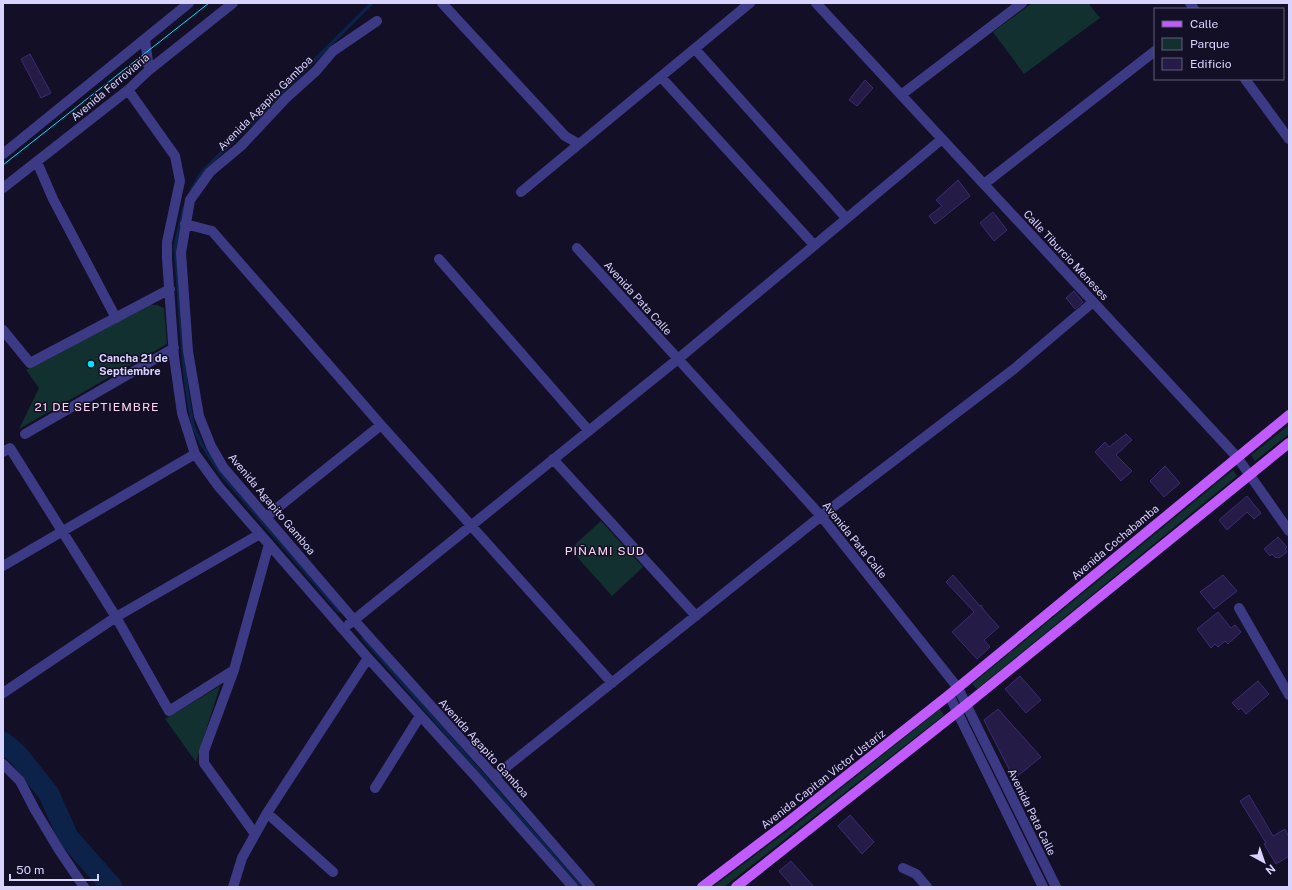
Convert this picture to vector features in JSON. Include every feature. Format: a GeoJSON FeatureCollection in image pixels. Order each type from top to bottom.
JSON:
{"type":"FeatureCollection","features":[{"type":"Feature","properties":{"kind":"main road","name":"Avenida Cochabamba"},"geometry":{"type":"LineString","coordinates":[[958,688],[1289,415]]}},
{"type":"Feature","properties":{"kind":"main road"},"geometry":{"type":"LineString","coordinates":[[736,887],[966,705],[1289,443]]}},
{"type":"Feature","properties":{"kind":"main road","name":"Avenida Capitan Víctor Ustariz"},"geometry":{"type":"LineString","coordinates":[[702,887],[784,825],[958,688]]}},
{"type":"Feature","properties":{"kind":"street","name":"Avenida Ferroviaria"},"geometry":{"type":"LineString","coordinates":[[3,154],[190,3]]}},
{"type":"Feature","properties":{"kind":"street","name":"Avenida Ferroviaria"},"geometry":{"type":"LineString","coordinates":[[3,188],[128,90],[149,70],[233,3]]}},
{"type":"Feature","properties":{"kind":"street"},"geometry":{"type":"LineString","coordinates":[[442,3],[565,136],[579,144]]}},
{"type":"Feature","properties":{"kind":"street"},"geometry":{"type":"LineString","coordinates":[[521,192],[750,3]]}},
{"type":"Feature","properties":{"kind":"street","name":"Calle Tiburcio Meneses"},"geometry":{"type":"LineString","coordinates":[[816,3],[1237,457],[1289,531]]}},
{"type":"Feature","properties":{"kind":"street"},"geometry":{"type":"LineString","coordinates":[[901,95],[1022,3]]}},
{"type":"Feature","properties":{"kind":"street","name":"Avenida Agapito Gamboa"},"geometry":{"type":"LineString","coordinates":[[377,21],[333,51],[316,71],[286,98],[241,146],[210,172],[190,200],[185,224],[181,261],[188,351],[199,416],[210,446],[223,467],[354,620],[494,776],[590,887]]}},
{"type":"Feature","properties":{"kind":"street"},"geometry":{"type":"LineString","coordinates":[[145,39],[149,70]]}},
{"type":"Feature","properties":{"kind":"street"},"geometry":{"type":"LineString","coordinates":[[695,49],[846,218]]}},
{"type":"Feature","properties":{"kind":"street"},"geometry":{"type":"LineString","coordinates":[[984,184],[1154,52]]}},
{"type":"Feature","properties":{"kind":"street"},"geometry":{"type":"LineString","coordinates":[[661,77],[814,245]]}},
{"type":"Feature","properties":{"kind":"street"},"geometry":{"type":"LineString","coordinates":[[1246,80],[1289,139]]}},
{"type":"Feature","properties":{"kind":"street"},"geometry":{"type":"LineString","coordinates":[[128,90],[176,156],[180,181],[167,242],[174,357],[182,413],[195,454],[219,487],[368,658],[573,887]]}},
{"type":"Feature","properties":{"kind":"street"},"geometry":{"type":"LineString","coordinates":[[343,629],[678,359],[942,139]]}},
{"type":"Feature","properties":{"kind":"street"},"geometry":{"type":"LineString","coordinates":[[37,162],[53,199],[116,318]]}},
{"type":"Feature","properties":{"kind":"street"},"geometry":{"type":"LineString","coordinates":[[185,224],[212,231],[381,425],[612,683]]}},
{"type":"Feature","properties":{"kind":"street","name":"Avenida Pata Calle"},"geometry":{"type":"LineString","coordinates":[[576,248],[821,516],[958,688],[1056,887]]}},
{"type":"Feature","properties":{"kind":"street"},"geometry":{"type":"LineString","coordinates":[[439,259],[589,431]]}},
{"type":"Feature","properties":{"kind":"street"},"geometry":{"type":"LineString","coordinates":[[3,330],[30,363],[170,289]]}},
{"type":"Feature","properties":{"kind":"street"},"geometry":{"type":"LineString","coordinates":[[494,776],[821,516],[1014,369],[1093,302]]}},
{"type":"Feature","properties":{"kind":"street"},"geometry":{"type":"LineString","coordinates":[[25,434],[174,348]]}},
{"type":"Feature","properties":{"kind":"street"},"geometry":{"type":"LineString","coordinates":[[266,517],[381,425]]}},
{"type":"Feature","properties":{"kind":"street"},"geometry":{"type":"LineString","coordinates":[[3,452],[10,448],[116,617],[169,711],[234,670]]}},
{"type":"Feature","properties":{"kind":"street"},"geometry":{"type":"LineString","coordinates":[[3,566],[195,454]]}},
{"type":"Feature","properties":{"kind":"street"},"geometry":{"type":"LineString","coordinates":[[553,459],[696,616]]}},
{"type":"Feature","properties":{"kind":"street"},"geometry":{"type":"LineString","coordinates":[[3,693],[116,617],[260,534]]}},
{"type":"Feature","properties":{"kind":"street"},"geometry":{"type":"LineString","coordinates":[[255,834],[204,763],[204,751],[234,670],[269,544]]}},
{"type":"Feature","properties":{"kind":"street"},"geometry":{"type":"LineString","coordinates":[[1239,608],[1289,695]]}},
{"type":"Feature","properties":{"kind":"street"},"geometry":{"type":"LineString","coordinates":[[233,887],[242,858],[267,813],[368,658]]}},
{"type":"Feature","properties":{"kind":"street","name":"Avenida Pata Calle"},"geometry":{"type":"LineString","coordinates":[[949,695],[1043,887]]}},
{"type":"Feature","properties":{"kind":"street"},"geometry":{"type":"LineString","coordinates":[[375,788],[420,716]]}},
{"type":"Feature","properties":{"kind":"street"},"geometry":{"type":"LineString","coordinates":[[3,764],[20,781],[39,817],[84,887]]}},
{"type":"Feature","properties":{"kind":"street"},"geometry":{"type":"LineString","coordinates":[[267,813],[333,872]]}},
{"type":"Feature","properties":{"kind":"street"},"geometry":{"type":"LineString","coordinates":[[903,868],[916,874],[927,887]]}},
{"type":"Feature","properties":{"kind":"green space"},"geometry":{"type":"Polygon","coordinates":[[[1032,3],[1088,3],[1100,18],[1024,74],[993,32],[1032,3]]]}},
{"type":"Feature","properties":{"kind":"green space"},"geometry":{"type":"Polygon","coordinates":[[[148,305],[157,305],[164,308],[167,344],[19,429],[39,388],[26,370],[148,305]]]}},
{"type":"Feature","properties":{"kind":"green space"},"geometry":{"type":"Polygon","coordinates":[[[1289,425],[1289,434],[1255,461],[1251,455],[1289,425]]]}},
{"type":"Feature","properties":{"kind":"green space"},"geometry":{"type":"Polygon","coordinates":[[[1233,470],[1237,476],[977,689],[972,684],[1233,470]]]}},
{"type":"Feature","properties":{"kind":"green space"},"geometry":{"type":"Polygon","coordinates":[[[601,521],[643,567],[612,596],[570,549],[601,521]]]}},
{"type":"Feature","properties":{"kind":"green space"},"geometry":{"type":"Polygon","coordinates":[[[220,686],[196,762],[165,719],[220,686]]]}},
{"type":"Feature","properties":{"kind":"green space"},"geometry":{"type":"Polygon","coordinates":[[[940,709],[944,715],[724,887],[713,887],[794,826],[940,709]]]}},
{"type":"Feature","properties":{"kind":"building"},"geometry":{"type":"Polygon","coordinates":[[[30,54],[51,93],[41,98],[21,59],[30,54]]]}},
{"type":"Feature","properties":{"kind":"building"},"geometry":{"type":"Polygon","coordinates":[[[865,80],[873,88],[857,106],[849,100],[865,80]]]}},
{"type":"Feature","properties":{"kind":"building"},"geometry":{"type":"Polygon","coordinates":[[[958,180],[970,196],[935,224],[929,216],[942,206],[936,200],[958,180]]]}},
{"type":"Feature","properties":{"kind":"building"},"geometry":{"type":"Polygon","coordinates":[[[993,212],[1007,230],[994,241],[980,223],[993,212]]]}},
{"type":"Feature","properties":{"kind":"building"},"geometry":{"type":"Polygon","coordinates":[[[1074,291],[1083,302],[1075,309],[1066,298],[1074,291]]]}},
{"type":"Feature","properties":{"kind":"building"},"geometry":{"type":"Polygon","coordinates":[[[1126,434],[1132,440],[1116,455],[1132,471],[1121,481],[1095,452],[1105,442],[1109,447],[1126,434]]]}},
{"type":"Feature","properties":{"kind":"building"},"geometry":{"type":"Polygon","coordinates":[[[1165,466],[1180,483],[1164,497],[1150,481],[1165,466]]]}},
{"type":"Feature","properties":{"kind":"building"},"geometry":{"type":"Polygon","coordinates":[[[1247,496],[1261,513],[1254,519],[1247,512],[1227,530],[1219,520],[1247,496]]]}},
{"type":"Feature","properties":{"kind":"building"},"geometry":{"type":"Polygon","coordinates":[[[1278,537],[1287,547],[1285,549],[1287,552],[1279,558],[1276,558],[1272,554],[1270,556],[1264,549],[1278,537]]]}},
{"type":"Feature","properties":{"kind":"building"},"geometry":{"type":"Polygon","coordinates":[[[953,575],[999,627],[984,640],[990,647],[977,659],[952,632],[974,612],[946,582],[953,575]]]}},
{"type":"Feature","properties":{"kind":"building"},"geometry":{"type":"Polygon","coordinates":[[[1223,575],[1237,591],[1214,609],[1200,592],[1223,575]]]}},
{"type":"Feature","properties":{"kind":"building"},"geometry":{"type":"Polygon","coordinates":[[[1218,612],[1231,628],[1235,625],[1241,632],[1228,644],[1225,641],[1218,647],[1215,644],[1211,648],[1197,629],[1218,612]]]}},
{"type":"Feature","properties":{"kind":"building"},"geometry":{"type":"Polygon","coordinates":[[[1020,676],[1041,700],[1026,713],[1005,689],[1020,676]]]}},
{"type":"Feature","properties":{"kind":"building"},"geometry":{"type":"Polygon","coordinates":[[[1258,681],[1269,694],[1246,714],[1241,708],[1239,710],[1232,703],[1258,681]]]}},
{"type":"Feature","properties":{"kind":"building"},"geometry":{"type":"Polygon","coordinates":[[[998,709],[1041,757],[1014,779],[984,720],[998,709]]]}},
{"type":"Feature","properties":{"kind":"building"},"geometry":{"type":"Polygon","coordinates":[[[1249,795],[1273,836],[1285,829],[1289,837],[1289,856],[1276,864],[1264,844],[1266,843],[1240,801],[1249,795]]]}},
{"type":"Feature","properties":{"kind":"building"},"geometry":{"type":"Polygon","coordinates":[[[850,815],[874,842],[862,854],[838,826],[850,815]]]}},
{"type":"Feature","properties":{"kind":"building"},"geometry":{"type":"Polygon","coordinates":[[[791,861],[814,887],[793,887],[779,871],[791,861]]]}},
{"type":"Feature","properties":{"kind":"waterway"},"geometry":{"type":"LineString","coordinates":[[192,189],[203,171],[372,3]]}},
{"type":"Feature","properties":{"kind":"waterway"},"geometry":{"type":"LineString","coordinates":[[184,207],[175,246],[184,365],[193,426],[202,445],[221,474],[339,611]]}},
{"type":"Feature","properties":{"kind":"waterway"},"geometry":{"type":"LineString","coordinates":[[363,638],[581,887]]}},
{"type":"Feature","properties":{"kind":"waterway"},"geometry":{"type":"LineString","coordinates":[[3,742],[18,755],[49,794],[68,837],[112,887]]}},
{"type":"Feature","properties":{"kind":"tram line"},"geometry":{"type":"LineString","coordinates":[[3,165],[209,3]]}},
{"type":"Feature","properties":{"kind":"place","name":"Cancha 21 de Septiembre"},"geometry":{"type":"Point","coordinates":[91,364]}},
{"type":"Feature","properties":{"kind":"district","name":"21 DE SEPTIEMBRE"},"geometry":{"type":"Point","coordinates":[97,407]}},
{"type":"Feature","properties":{"kind":"district","name":"PIÑAMI SUD"},"geometry":{"type":"Point","coordinates":[605,551]}}]}
